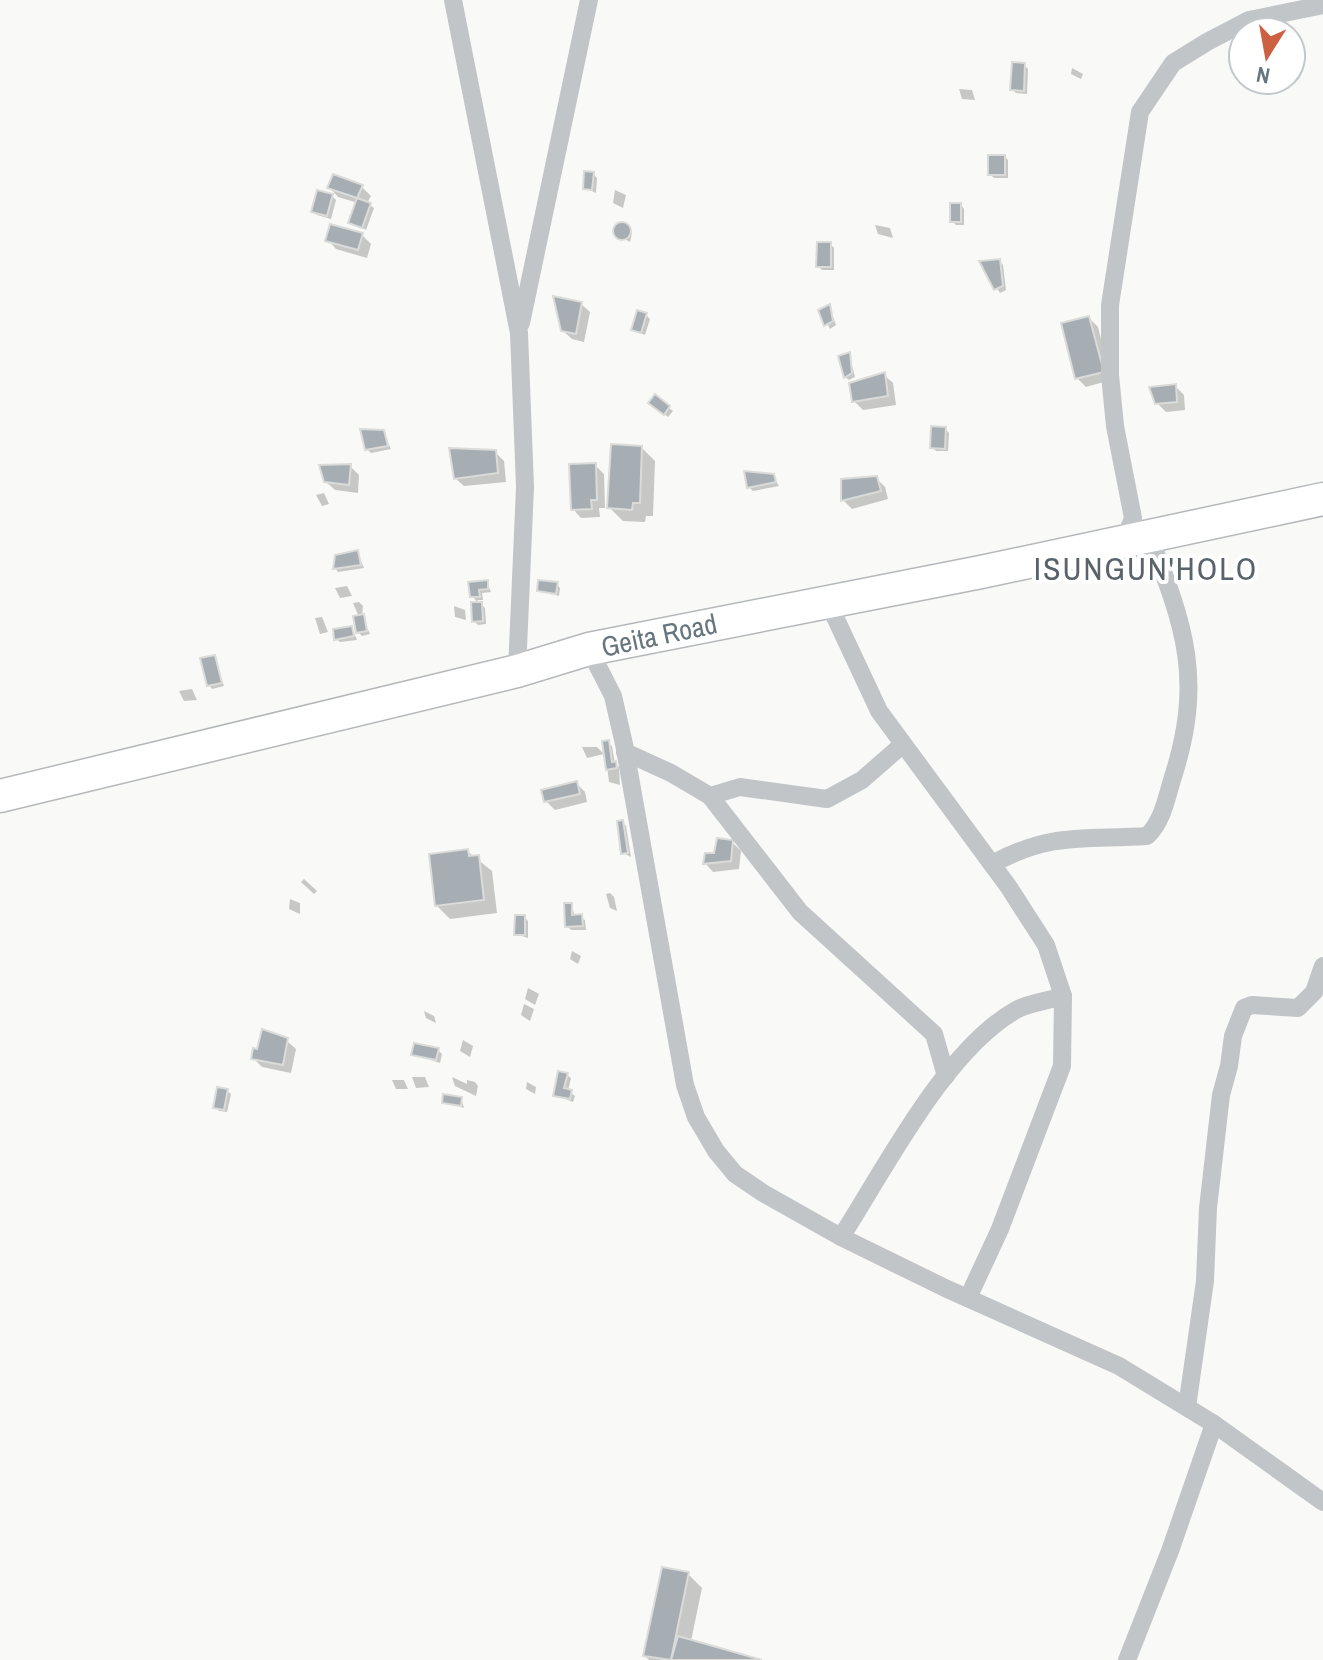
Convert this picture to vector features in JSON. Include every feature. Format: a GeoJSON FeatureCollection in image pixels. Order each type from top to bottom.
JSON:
{"type":"FeatureCollection","features":[{"type":"Feature","properties":{"kind":"highway","name":"Geita Road"},"geometry":{"type":"LineString","coordinates":[[0,796],[517,671],[589,649],[981,572],[1323,499]]}},
{"type":"Feature","properties":{"kind":"street"},"geometry":{"type":"LineString","coordinates":[[453,0],[519,333],[525,487],[517,671]]}},
{"type":"Feature","properties":{"kind":"street"},"geometry":{"type":"LineString","coordinates":[[519,333],[589,0]]}},
{"type":"Feature","properties":{"kind":"street"},"geometry":{"type":"LineString","coordinates":[[992,864],[1023,847],[1047,840],[1147,836],[1161,816],[1180,755],[1191,694],[1177,605],[1136,537],[1120,463],[1113,401],[1110,305],[1140,112],[1173,63],[1207,42],[1249,20],[1323,5]]}},
{"type":"Feature","properties":{"kind":"street"},"geometry":{"type":"LineString","coordinates":[[827,600],[879,711],[992,864],[1046,945],[1063,996],[1062,1066],[1000,1229],[968,1298]]}},
{"type":"Feature","properties":{"kind":"street"},"geometry":{"type":"LineString","coordinates":[[589,649],[613,696],[685,1085],[696,1117],[716,1151],[735,1174],[841,1237],[1119,1366],[1214,1424],[1323,1502]]}},
{"type":"Feature","properties":{"kind":"street"},"geometry":{"type":"LineString","coordinates":[[710,796],[740,787],[827,799],[862,780],[902,745]]}},
{"type":"Feature","properties":{"kind":"street"},"geometry":{"type":"LineString","coordinates":[[625,752],[682,778],[710,796],[800,912],[934,1034],[946,1076]]}},
{"type":"Feature","properties":{"kind":"street"},"geometry":{"type":"LineString","coordinates":[[1187,1407],[1205,1281],[1215,1134],[1233,1036],[1244,1008],[1252,1005],[1298,1008],[1314,992],[1323,966]]}},
{"type":"Feature","properties":{"kind":"street"},"geometry":{"type":"LineString","coordinates":[[841,1237],[946,1076],[984,1033],[1018,1009],[1063,996]]}},
{"type":"Feature","properties":{"kind":"street"},"geometry":{"type":"LineString","coordinates":[[1127,1660],[1170,1551],[1214,1424]]}},
{"type":"Feature","properties":{"kind":"building"},"geometry":{"type":"Polygon","coordinates":[[[1012,62],[1025,63],[1024,91],[1010,90],[1012,62]]]}},
{"type":"Feature","properties":{"kind":"building"},"geometry":{"type":"Polygon","coordinates":[[[988,155],[1005,155],[1005,175],[988,175],[988,155]]]}},
{"type":"Feature","properties":{"kind":"building"},"geometry":{"type":"Polygon","coordinates":[[[584,171],[594,172],[592,190],[583,189],[584,171]]]}},
{"type":"Feature","properties":{"kind":"building"},"geometry":{"type":"Polygon","coordinates":[[[333,174],[363,185],[357,198],[327,188],[333,174]]]}},
{"type":"Feature","properties":{"kind":"building"},"geometry":{"type":"Polygon","coordinates":[[[317,190],[333,194],[327,216],[311,212],[317,190]]]}},
{"type":"Feature","properties":{"kind":"building"},"geometry":{"type":"Polygon","coordinates":[[[357,198],[371,203],[362,228],[348,223],[357,198]]]}},
{"type":"Feature","properties":{"kind":"building"},"geometry":{"type":"Polygon","coordinates":[[[950,203],[961,203],[961,222],[950,222],[950,203]]]}},
{"type":"Feature","properties":{"kind":"building"},"geometry":{"type":"Polygon","coordinates":[[[622,222],[631,231],[622,240],[613,231],[622,222]]]}},
{"type":"Feature","properties":{"kind":"building"},"geometry":{"type":"Polygon","coordinates":[[[330,224],[363,233],[358,250],[325,241],[330,224]]]}},
{"type":"Feature","properties":{"kind":"building"},"geometry":{"type":"Polygon","coordinates":[[[817,242],[831,242],[831,267],[816,267],[817,242]]]}},
{"type":"Feature","properties":{"kind":"building"},"geometry":{"type":"Polygon","coordinates":[[[1000,259],[1003,286],[994,290],[979,261],[1000,259]]]}},
{"type":"Feature","properties":{"kind":"building"},"geometry":{"type":"Polygon","coordinates":[[[553,296],[582,302],[576,334],[561,331],[553,296]]]}},
{"type":"Feature","properties":{"kind":"building"},"geometry":{"type":"Polygon","coordinates":[[[830,304],[833,321],[824,326],[818,310],[830,304]]]}},
{"type":"Feature","properties":{"kind":"building"},"geometry":{"type":"Polygon","coordinates":[[[637,310],[647,313],[641,333],[631,330],[637,310]]]}},
{"type":"Feature","properties":{"kind":"building"},"geometry":{"type":"Polygon","coordinates":[[[1089,316],[1104,372],[1075,379],[1061,323],[1089,316]]]}},
{"type":"Feature","properties":{"kind":"building"},"geometry":{"type":"Polygon","coordinates":[[[850,352],[852,373],[844,378],[838,356],[850,352]]]}},
{"type":"Feature","properties":{"kind":"building"},"geometry":{"type":"Polygon","coordinates":[[[885,372],[888,396],[852,402],[849,383],[885,372]]]}},
{"type":"Feature","properties":{"kind":"building"},"geometry":{"type":"Polygon","coordinates":[[[1176,384],[1177,402],[1155,404],[1149,387],[1176,384]]]}},
{"type":"Feature","properties":{"kind":"building"},"geometry":{"type":"Polygon","coordinates":[[[655,394],[670,406],[664,415],[648,403],[655,394]]]}},
{"type":"Feature","properties":{"kind":"building"},"geometry":{"type":"Polygon","coordinates":[[[931,426],[946,427],[945,449],[930,448],[931,426]]]}},
{"type":"Feature","properties":{"kind":"building"},"geometry":{"type":"Polygon","coordinates":[[[360,429],[384,430],[388,446],[365,450],[360,429]]]}},
{"type":"Feature","properties":{"kind":"building"},"geometry":{"type":"Polygon","coordinates":[[[611,444],[642,446],[640,503],[633,503],[632,510],[607,508],[611,444]]]}},
{"type":"Feature","properties":{"kind":"building"},"geometry":{"type":"Polygon","coordinates":[[[449,448],[496,450],[498,473],[454,479],[449,448]]]}},
{"type":"Feature","properties":{"kind":"building"},"geometry":{"type":"Polygon","coordinates":[[[596,463],[597,500],[591,500],[592,509],[571,510],[569,464],[596,463]]]}},
{"type":"Feature","properties":{"kind":"building"},"geometry":{"type":"Polygon","coordinates":[[[351,464],[349,485],[324,482],[319,465],[351,464]]]}},
{"type":"Feature","properties":{"kind":"building"},"geometry":{"type":"Polygon","coordinates":[[[744,471],[774,474],[776,482],[747,488],[744,471]]]}},
{"type":"Feature","properties":{"kind":"building"},"geometry":{"type":"Polygon","coordinates":[[[877,476],[881,491],[841,501],[841,479],[877,476]]]}},
{"type":"Feature","properties":{"kind":"building"},"geometry":{"type":"Polygon","coordinates":[[[358,550],[361,565],[333,569],[335,555],[358,550]]]}},
{"type":"Feature","properties":{"kind":"building"},"geometry":{"type":"Polygon","coordinates":[[[488,580],[488,589],[479,590],[480,597],[470,597],[468,582],[488,580]]]}},
{"type":"Feature","properties":{"kind":"building"},"geometry":{"type":"Polygon","coordinates":[[[538,580],[558,582],[556,594],[537,591],[538,580]]]}},
{"type":"Feature","properties":{"kind":"building"},"geometry":{"type":"Polygon","coordinates":[[[471,602],[482,602],[483,621],[472,622],[471,602]]]}},
{"type":"Feature","properties":{"kind":"building"},"geometry":{"type":"Polygon","coordinates":[[[364,614],[367,631],[356,633],[353,616],[364,614]]]}},
{"type":"Feature","properties":{"kind":"building"},"geometry":{"type":"Polygon","coordinates":[[[352,626],[354,636],[334,640],[333,629],[352,626]]]}},
{"type":"Feature","properties":{"kind":"building"},"geometry":{"type":"Polygon","coordinates":[[[215,655],[222,683],[207,686],[200,658],[215,655]]]}},
{"type":"Feature","properties":{"kind":"building"},"geometry":{"type":"Polygon","coordinates":[[[609,740],[612,762],[616,761],[617,768],[606,770],[602,741],[609,740]]]}},
{"type":"Feature","properties":{"kind":"building"},"geometry":{"type":"Polygon","coordinates":[[[577,781],[580,794],[544,802],[541,790],[577,781]]]}},
{"type":"Feature","properties":{"kind":"building"},"geometry":{"type":"Polygon","coordinates":[[[623,820],[628,853],[621,854],[617,821],[623,820]]]}},
{"type":"Feature","properties":{"kind":"building"},"geometry":{"type":"Polygon","coordinates":[[[717,838],[733,840],[731,861],[703,864],[705,853],[714,853],[717,838]]]}},
{"type":"Feature","properties":{"kind":"building"},"geometry":{"type":"Polygon","coordinates":[[[468,849],[469,856],[479,855],[484,900],[435,906],[429,854],[468,849]]]}},
{"type":"Feature","properties":{"kind":"building"},"geometry":{"type":"Polygon","coordinates":[[[564,903],[572,903],[572,915],[582,914],[583,926],[565,927],[564,903]]]}},
{"type":"Feature","properties":{"kind":"building"},"geometry":{"type":"Polygon","coordinates":[[[515,915],[525,915],[525,935],[514,935],[515,915]]]}},
{"type":"Feature","properties":{"kind":"building"},"geometry":{"type":"Polygon","coordinates":[[[262,1029],[288,1038],[283,1065],[251,1059],[262,1029]]]}},
{"type":"Feature","properties":{"kind":"building"},"geometry":{"type":"Polygon","coordinates":[[[414,1043],[439,1048],[436,1060],[411,1055],[414,1043]]]}},
{"type":"Feature","properties":{"kind":"building"},"geometry":{"type":"Polygon","coordinates":[[[558,1071],[568,1073],[564,1088],[572,1090],[570,1099],[553,1096],[558,1071]]]}},
{"type":"Feature","properties":{"kind":"building"},"geometry":{"type":"Polygon","coordinates":[[[217,1087],[228,1089],[224,1110],[213,1108],[217,1087]]]}},
{"type":"Feature","properties":{"kind":"building"},"geometry":{"type":"Polygon","coordinates":[[[443,1094],[462,1097],[461,1106],[442,1103],[443,1094]]]}},
{"type":"Feature","properties":{"kind":"building"},"geometry":{"type":"Polygon","coordinates":[[[662,1567],[689,1572],[671,1660],[643,1656],[662,1567]]]}},
{"type":"Feature","properties":{"kind":"building"},"geometry":{"type":"Polygon","coordinates":[[[678,1636],[762,1660],[671,1660],[678,1636]]]}},
{"type":"Feature","properties":{"kind":"district","name":"ISUNGUN'HOLO"},"geometry":{"type":"Point","coordinates":[1146,568]}}]}
